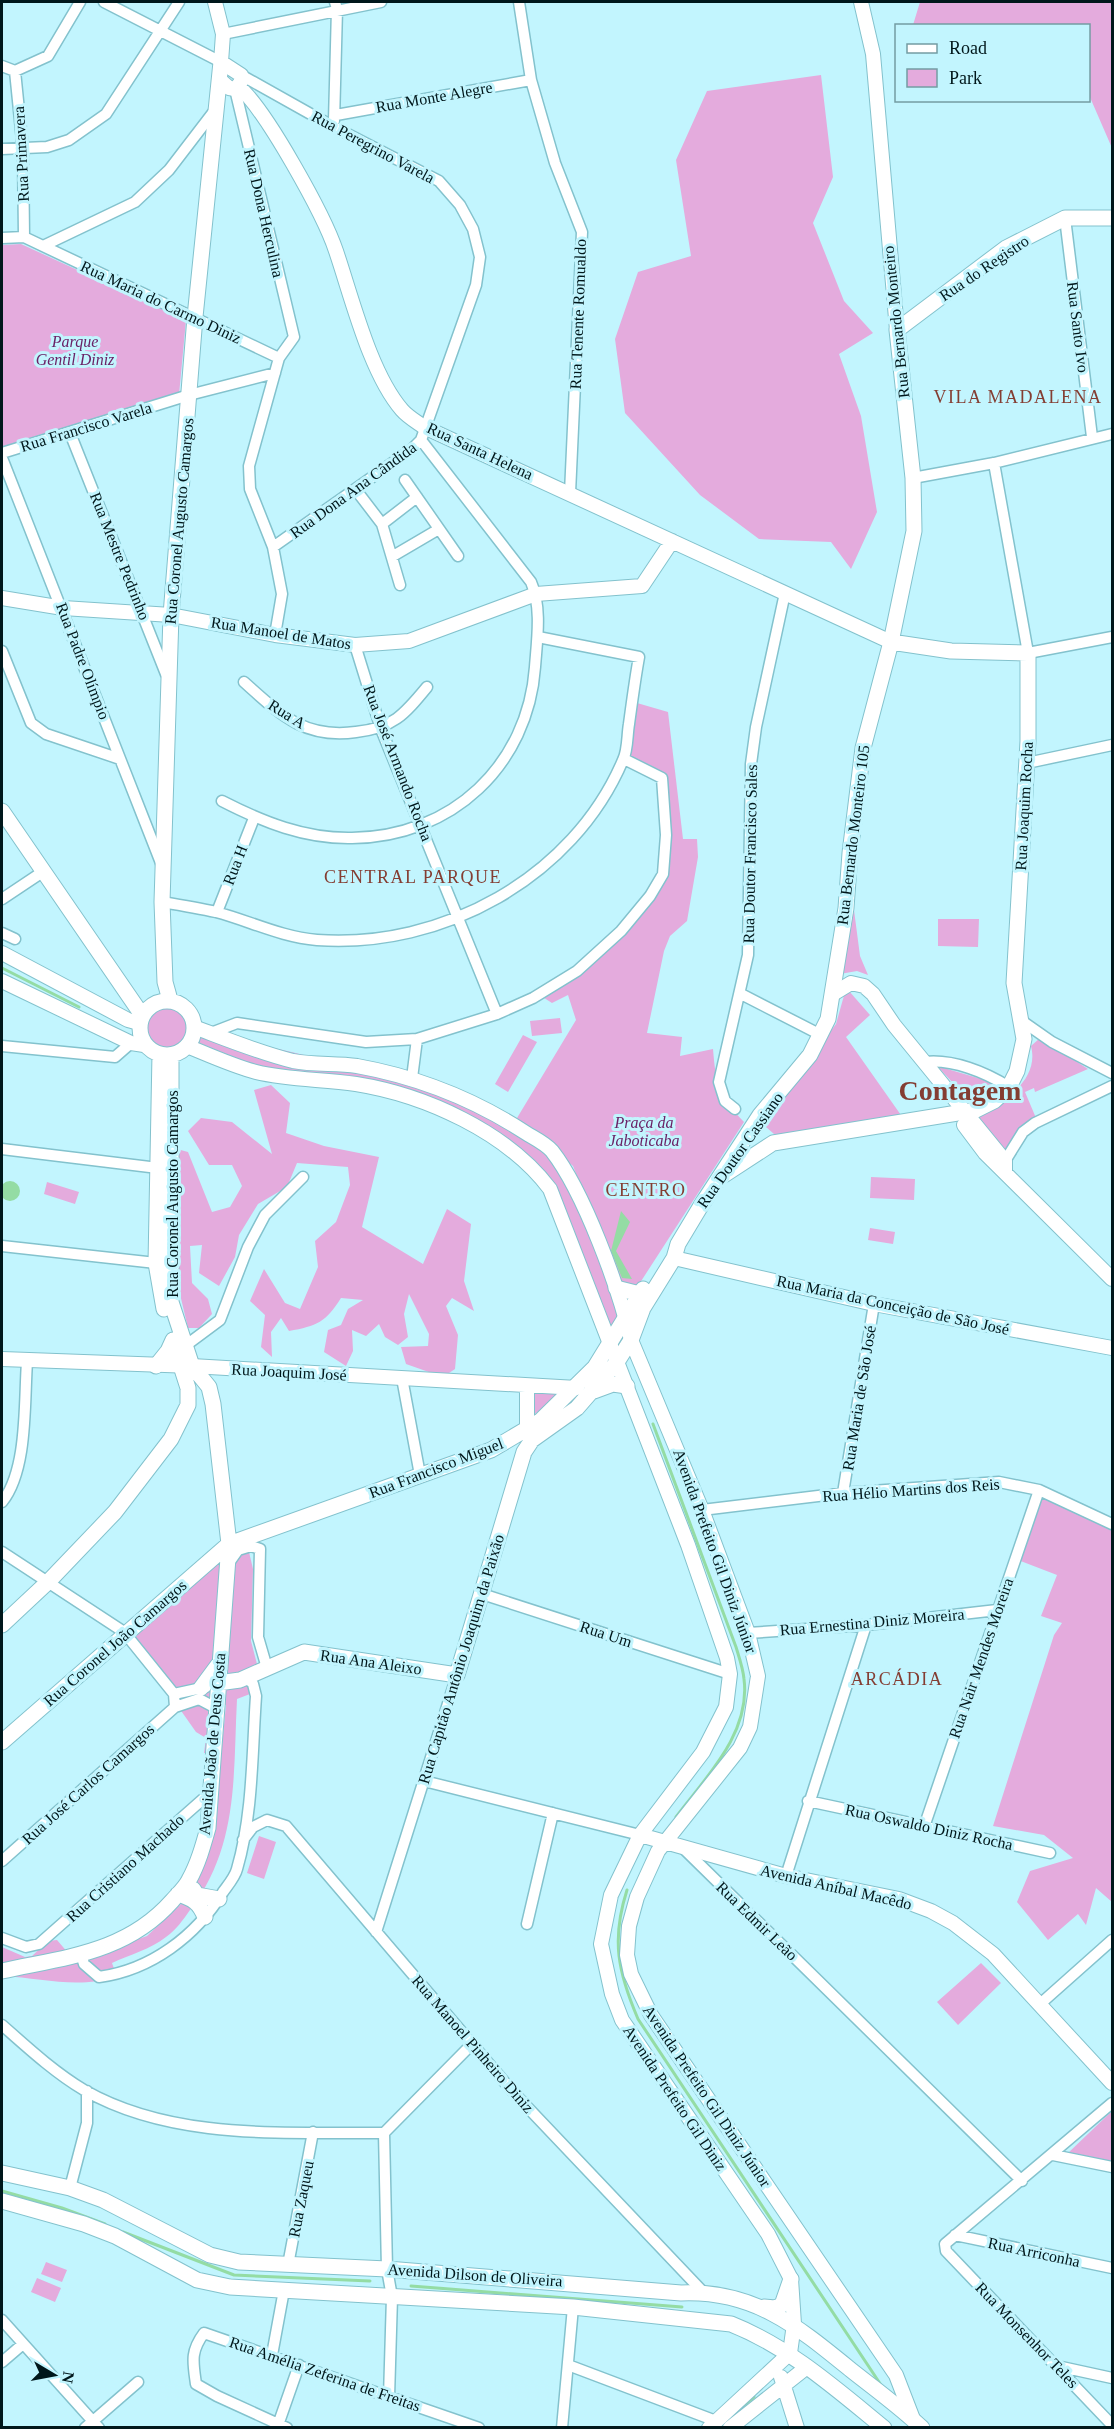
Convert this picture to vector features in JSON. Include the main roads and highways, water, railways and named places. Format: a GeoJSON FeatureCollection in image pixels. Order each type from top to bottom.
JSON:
{"type":"FeatureCollection","features":[{"type":"Feature","properties":{"kind":"main road","name":"Rua Coronel Augusto Camargos"},"geometry":{"type":"LineString","coordinates":[[160,1002],[165,982],[162,866],[171,615],[195,317],[215,110],[238,83],[221,62]]}},
{"type":"Feature","properties":{"kind":"main road","name":"Rua do Registro"},"geometry":{"type":"LineString","coordinates":[[897,330],[1006,248],[1065,218],[1113,218]]}},
{"type":"Feature","properties":{"kind":"main road","name":"Rua Bernardo Monteiro"},"geometry":{"type":"LineString","coordinates":[[891,642],[914,531],[913,478],[897,330]]}},
{"type":"Feature","properties":{"kind":"main road","name":"Rua Joaquim Rocha"},"geometry":{"type":"LineString","coordinates":[[773,1143],[959,1113],[986,1106],[1009,1087],[1017,1071],[1024,1039],[1014,983],[1027,763],[1028,653],[951,651],[891,642]]}},
{"type":"Feature","properties":{"kind":"main road","name":"Rua Bernardo Monteiro 105"},"geometry":{"type":"LineString","coordinates":[[833,994],[846,908],[850,853],[863,748],[891,642]]}},
{"type":"Feature","properties":{"kind":"main road"},"geometry":{"type":"LineString","coordinates":[[2,811],[126,988],[141,1019],[138,1044],[166,1055],[187,1046],[192,1038],[194,1027],[189,1012],[183,1006],[160,1002],[126,988]]}},
{"type":"Feature","properties":{"kind":"main road","name":"Rua Doutor Cassiano"},"geometry":{"type":"LineString","coordinates":[[631,1340],[643,1308],[719,1179],[760,1115],[810,1055],[828,1019],[833,994]]}},
{"type":"Feature","properties":{"kind":"main road"},"geometry":{"type":"LineString","coordinates":[[141,1019],[160,1002]]}},
{"type":"Feature","properties":{"kind":"main road","name":"Rua Coronel Augusto Camargos"},"geometry":{"type":"LineString","coordinates":[[166,1055],[158,1168],[156,1263],[162,1302],[186,1366],[188,1405]]}},
{"type":"Feature","properties":{"kind":"main road","name":"Rua Coronel Augusto Camargos"},"geometry":{"type":"LineString","coordinates":[[166,1055],[171,1302],[179,1343]]}},
{"type":"Feature","properties":{"kind":"main road"},"geometry":{"type":"LineString","coordinates":[[719,1179],[773,1143],[761,1128],[760,1115]]}},
{"type":"Feature","properties":{"kind":"main road","name":"Rua Doutor Cassiano"},"geometry":{"type":"LineString","coordinates":[[610,1342],[666,1254],[676,1251]]}},
{"type":"Feature","properties":{"kind":"main road"},"geometry":{"type":"LineString","coordinates":[[616,1288],[640,1294]]}},
{"type":"Feature","properties":{"kind":"main road","name":"Rua Francisco Miguel"},"geometry":{"type":"LineString","coordinates":[[229,1544],[530,1435],[576,1408],[617,1362],[631,1340]]}},
{"type":"Feature","properties":{"kind":"main road","name":"Rua Francisco Miguel"},"geometry":{"type":"LineString","coordinates":[[530,1435],[596,1366],[610,1342]]}},
{"type":"Feature","properties":{"kind":"main road"},"geometry":{"type":"LineString","coordinates":[[156,1366],[168,1351],[179,1343]]}},
{"type":"Feature","properties":{"kind":"main road","name":"Avenida João de Deus Costa"},"geometry":{"type":"LineString","coordinates":[[2,1971],[81,1954],[141,1930],[183,1888],[199,1860],[208,1828],[229,1544],[213,1404],[208,1387],[186,1366]]}},
{"type":"Feature","properties":{"kind":"main road"},"geometry":{"type":"LineString","coordinates":[[594,1390],[613,1384],[627,1386]]}},
{"type":"Feature","properties":{"kind":"main road"},"geometry":{"type":"LineString","coordinates":[[2,1625],[49,1581],[115,1512],[171,1438],[188,1405],[197,1402],[213,1404]]}},
{"type":"Feature","properties":{"kind":"main road","name":"Rua Capitão Antônio Joaquim da Paixão"},"geometry":{"type":"LineString","coordinates":[[457,1675],[518,1467],[530,1435]]}},
{"type":"Feature","properties":{"kind":"main road"},"geometry":{"type":"LineString","coordinates":[[491,1450],[512,1456],[518,1467]]}},
{"type":"Feature","properties":{"kind":"main road","name":"Rua Coronel João Camargos"},"geometry":{"type":"LineString","coordinates":[[2,1742],[124,1632],[229,1544]]}},
{"type":"Feature","properties":{"kind":"main road","name":"Rua Ana Aleixo"},"geometry":{"type":"LineString","coordinates":[[218,1683],[246,1677],[304,1652],[457,1675]]}},
{"type":"Feature","properties":{"kind":"main road"},"geometry":{"type":"LineString","coordinates":[[201,1688],[219,1662]]}},
{"type":"Feature","properties":{"kind":"main road"},"geometry":{"type":"LineString","coordinates":[[183,1888],[197,1895],[219,1899]]}},
{"type":"Feature","properties":{"kind":"main road"},"geometry":{"type":"LineString","coordinates":[[183,1888],[201,1907],[205,1917]]}},
{"type":"Feature","properties":{"kind":"main road","name":"Avenida Dilson de Oliveira"},"geometry":{"type":"LineString","coordinates":[[2,2173],[70,2188],[103,2200],[210,2256],[239,2262],[387,2269],[681,2293],[703,2292],[764,2307],[794,2324],[914,2425]]}},
{"type":"Feature","properties":{"kind":"main road","name":"Avenida Dilson de Oliveira"},"geometry":{"type":"LineString","coordinates":[[2,2201],[41,2210],[115,2236],[196,2280],[230,2287],[573,2307],[731,2324],[753,2332],[785,2358],[807,2367],[884,2427]]}},
{"type":"Feature","properties":{"kind":"main road"},"geometry":{"type":"LineString","coordinates":[[764,2307],[775,2308],[782,2305],[791,2278]]}},
{"type":"Feature","properties":{"kind":"waterway"},"geometry":{"type":"LineString","coordinates":[[2,968],[79,1007]]}},
{"type":"Feature","properties":{"kind":"waterway"},"geometry":{"type":"LineString","coordinates":[[653,1424],[736,1647],[744,1679],[741,1718],[733,1736],[713,1770],[676,1817]]}},
{"type":"Feature","properties":{"kind":"waterway"},"geometry":{"type":"LineString","coordinates":[[627,1890],[619,1925],[619,1956],[626,1986],[638,2019],[881,2385]]}},
{"type":"Feature","properties":{"kind":"waterway"},"geometry":{"type":"LineString","coordinates":[[2,2191],[62,2208],[105,2224]]}},
{"type":"Feature","properties":{"kind":"waterway"},"geometry":{"type":"LineString","coordinates":[[123,2232],[234,2275],[370,2281]]}},
{"type":"Feature","properties":{"kind":"waterway"},"geometry":{"type":"LineString","coordinates":[[411,2286],[682,2307]]}},
{"type":"Feature","properties":{"kind":"waterway"},"geometry":{"type":"LineString","coordinates":[[739,2409],[754,2397]]}},
{"type":"Feature","properties":{"kind":"district","name":"VILA MADALENA"},"geometry":{"type":"Point","coordinates":[1018,397]}},
{"type":"Feature","properties":{"kind":"district","name":"CENTRAL PARQUE"},"geometry":{"type":"Point","coordinates":[413,877]}},
{"type":"Feature","properties":{"kind":"district","name":"Contagem"},"geometry":{"type":"Point","coordinates":[960,1090]}},
{"type":"Feature","properties":{"kind":"district","name":"CENTRO"},"geometry":{"type":"Point","coordinates":[646,1190]}},
{"type":"Feature","properties":{"kind":"district","name":"ARCÁDIA"},"geometry":{"type":"Point","coordinates":[897,1679]}},
{"type":"Feature","properties":{"kind":"park label","name":"Parque Gentil Diniz"},"geometry":{"type":"Point","coordinates":[75,350]}},
{"type":"Feature","properties":{"kind":"park label","name":"Praça da Jaboticaba"},"geometry":{"type":"Point","coordinates":[644,1131]}}]}
